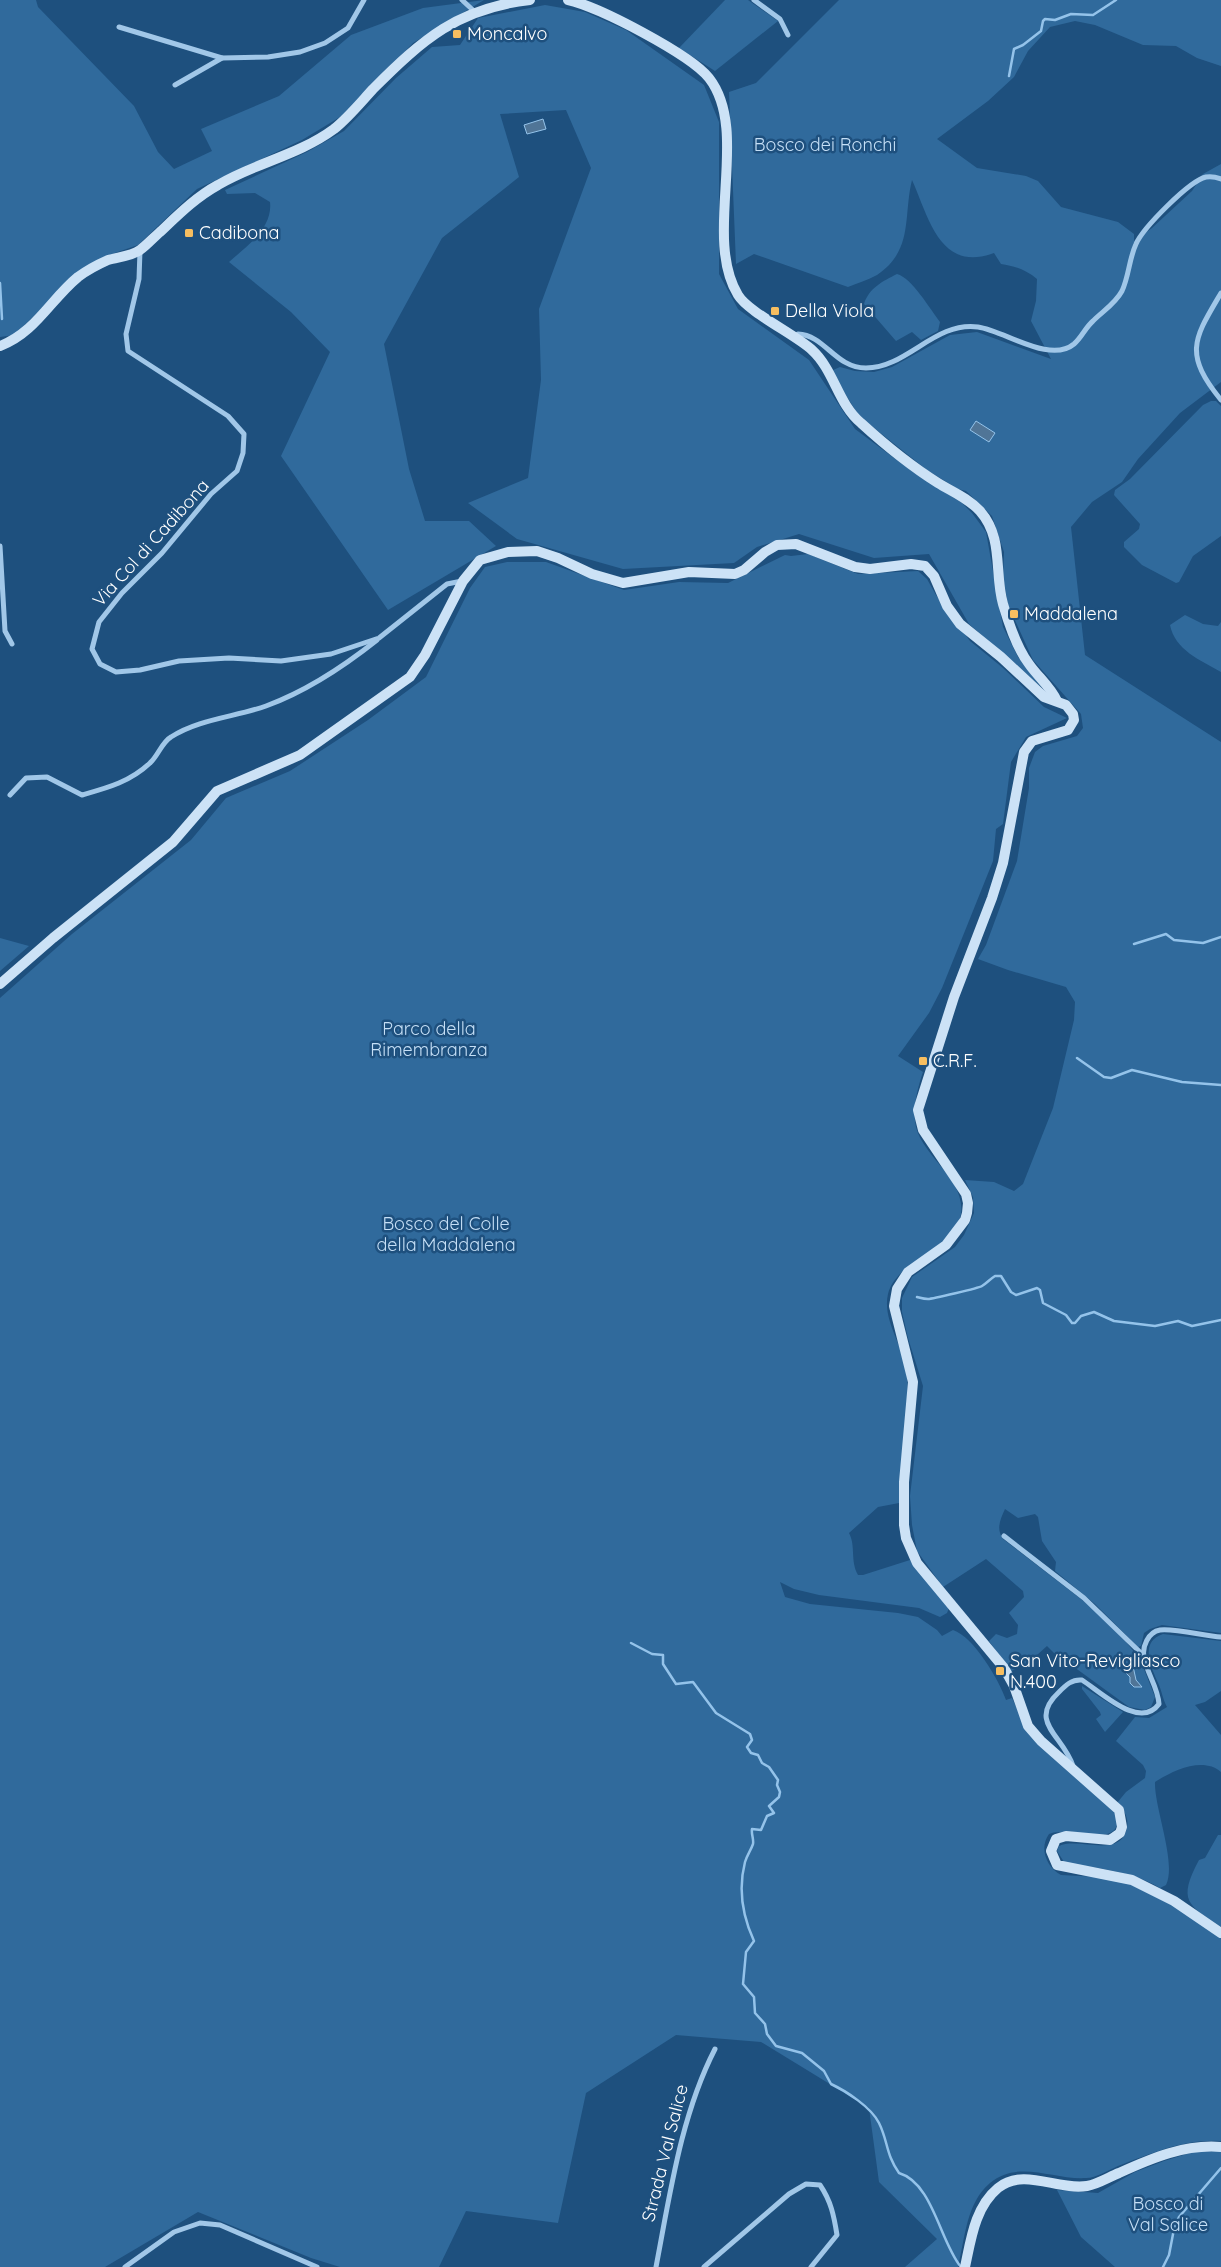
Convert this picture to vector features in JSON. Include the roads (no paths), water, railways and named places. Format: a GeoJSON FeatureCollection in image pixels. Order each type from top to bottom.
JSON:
{"type":"FeatureCollection","features":[{"type":"Feature","properties":{"kind":"street"},"geometry":{"type":"LineString","coordinates":[[119,27],[222,58],[268,57],[300,52],[325,43],[348,28],[364,0]]}},
{"type":"Feature","properties":{"kind":"street"},"geometry":{"type":"LineString","coordinates":[[462,0],[475,12]]}},
{"type":"Feature","properties":{"kind":"street"},"geometry":{"type":"LineString","coordinates":[[0,346],[14,341],[29,330],[55,299],[80,276],[106,261],[140,251],[190,204],[218,185],[272,158],[307,145],[334,128],[413,49],[451,23],[475,12],[508,2],[530,0]]}},
{"type":"Feature","properties":{"kind":"street"},"geometry":{"type":"LineString","coordinates":[[568,0],[587,4],[618,19],[664,45],[709,78],[719,97],[725,119],[726,192],[724,243],[727,273],[739,298],[793,337],[806,344],[818,357],[845,405],[859,422],[937,482],[968,500],[985,518],[997,549],[1000,590],[1004,608],[1024,657],[1052,691],[1057,700]]}},
{"type":"Feature","properties":{"kind":"street"},"geometry":{"type":"LineString","coordinates":[[754,0],[780,19],[788,35]]}},
{"type":"Feature","properties":{"kind":"street"},"geometry":{"type":"LineString","coordinates":[[175,85],[222,58]]}},
{"type":"Feature","properties":{"kind":"street"},"geometry":{"type":"LineString","coordinates":[[793,337],[798,334],[811,336],[839,360],[855,367],[866,368],[888,364],[939,335],[968,326],[988,329],[1046,350],[1061,351],[1073,345],[1093,320],[1117,298],[1125,282],[1135,244],[1150,225],[1194,183],[1206,177],[1221,179]]}},
{"type":"Feature","properties":{"kind":"street","name":"Via Col di Cadibona"},"geometry":{"type":"LineString","coordinates":[[140,251],[139,279],[126,334],[128,351],[228,416],[244,434],[243,453],[237,471],[211,494],[162,553],[122,593],[99,622],[92,649],[100,664],[116,672],[140,670],[179,660],[229,658],[281,661],[331,654],[379,638]]}},
{"type":"Feature","properties":{"kind":"street"},"geometry":{"type":"LineString","coordinates":[[1221,293],[1199,329],[1196,347],[1203,372],[1221,400]]}},
{"type":"Feature","properties":{"kind":"street"},"geometry":{"type":"LineString","coordinates":[[0,984],[53,938],[173,842],[217,791],[284,764],[300,755],[410,677],[425,656],[462,581],[480,560],[508,552],[525,550],[558,558],[592,574],[623,583],[689,572],[735,574],[744,570],[765,552],[787,543],[796,544],[855,567],[886,568],[918,564],[925,566],[934,576],[950,610],[967,631],[1001,657],[1044,697],[1057,700],[1070,708],[1074,720],[1068,730],[1032,741],[1024,752],[1003,863],[992,898],[952,1004],[918,1110],[923,1130],[966,1194],[968,1203],[965,1220],[946,1245],[908,1272],[897,1289],[894,1306],[913,1382],[904,1500],[904,1525],[910,1550],[917,1564],[1004,1668],[1014,1686],[1028,1726],[1041,1741],[1115,1805],[1122,1816],[1122,1827],[1116,1837],[1104,1841],[1066,1836],[1056,1839],[1051,1851],[1057,1865],[1132,1880],[1174,1901],[1221,1933]]}},
{"type":"Feature","properties":{"kind":"street"},"geometry":{"type":"LineString","coordinates":[[0,546],[5,632],[12,644]]}},
{"type":"Feature","properties":{"kind":"street","name":"Via Col di Cadibona"},"geometry":{"type":"LineString","coordinates":[[10,794],[26,778],[47,777],[82,795],[124,782],[151,763],[170,737],[198,724],[266,706],[308,686],[347,664],[447,584],[462,581]]}},
{"type":"Feature","properties":{"kind":"street"},"geometry":{"type":"LineString","coordinates":[[1004,1536],[1084,1598],[1144,1655],[1159,1696],[1160,1704],[1144,1715],[1128,1710],[1082,1680],[1077,1679],[1066,1686],[1049,1701],[1046,1706],[1045,1718],[1069,1753],[1074,1769]]}},
{"type":"Feature","properties":{"kind":"street"},"geometry":{"type":"LineString","coordinates":[[1144,1655],[1148,1638],[1158,1630],[1221,1637]]}},
{"type":"Feature","properties":{"kind":"street","name":"Strada Val Salice"},"geometry":{"type":"LineString","coordinates":[[656,2267],[677,2163],[700,2078],[715,2049]]}},
{"type":"Feature","properties":{"kind":"street"},"geometry":{"type":"LineString","coordinates":[[965,2267],[975,2223],[984,2202],[998,2188],[1010,2180],[1025,2179],[1086,2186],[1176,2150],[1204,2145],[1221,2147]]}},
{"type":"Feature","properties":{"kind":"street"},"geometry":{"type":"LineString","coordinates":[[704,2267],[789,2194],[806,2184],[820,2185],[827,2196],[834,2215],[837,2235],[811,2267]]}},
{"type":"Feature","properties":{"kind":"street"},"geometry":{"type":"LineString","coordinates":[[125,2267],[174,2232],[200,2223],[220,2225],[317,2267]]}},
{"type":"Feature","properties":{"kind":"waterway"},"geometry":{"type":"LineString","coordinates":[[1009,76],[1014,49],[1023,45],[1041,31],[1045,19],[1055,20],[1071,14],[1093,15],[1116,0]]}},
{"type":"Feature","properties":{"kind":"waterway"},"geometry":{"type":"LineString","coordinates":[[0,283],[2,319]]}},
{"type":"Feature","properties":{"kind":"waterway"},"geometry":{"type":"LineString","coordinates":[[1134,944],[1166,934],[1174,940],[1203,943],[1221,937]]}},
{"type":"Feature","properties":{"kind":"waterway"},"geometry":{"type":"LineString","coordinates":[[1077,1058],[1104,1077],[1111,1078],[1132,1070],[1182,1082],[1221,1085]]}},
{"type":"Feature","properties":{"kind":"waterway"},"geometry":{"type":"LineString","coordinates":[[917,1297],[928,1299],[965,1291],[982,1286],[995,1276],[1001,1276],[1011,1292],[1016,1295],[1037,1288],[1040,1290],[1043,1303],[1066,1315],[1072,1323],[1075,1323],[1081,1316],[1094,1312],[1114,1321],[1155,1326],[1178,1321],[1192,1326],[1221,1320]]}},
{"type":"Feature","properties":{"kind":"waterway"},"geometry":{"type":"LineString","coordinates":[[631,1643],[652,1654],[663,1655],[663,1664],[676,1684],[693,1682],[716,1713],[750,1734],[752,1740],[747,1747],[751,1753],[758,1755],[762,1763],[769,1767],[778,1780],[779,1797],[769,1806],[774,1813],[767,1816],[761,1830],[752,1829],[753,1844],[746,1859],[743,1872],[742,1893],[744,1913],[754,1941],[746,1952],[743,1984],[754,1997],[755,2013],[765,2024],[767,2034],[776,2046],[802,2053],[824,2071],[831,2084],[858,2100],[875,2117],[882,2130],[889,2154],[899,2173],[911,2179],[920,2188],[961,2267]]}},
{"type":"Feature","properties":{"kind":"waterway"},"geometry":{"type":"LineString","coordinates":[[1163,2267],[1169,2255],[1174,2229],[1179,2217],[1221,2168]]}},
{"type":"Feature","properties":{"kind":"place","name":"Moncalvo"},"geometry":{"type":"Point","coordinates":[457,34]}},
{"type":"Feature","properties":{"kind":"place","name":"Cadibona"},"geometry":{"type":"Point","coordinates":[189,233]}},
{"type":"Feature","properties":{"kind":"place","name":"Della Viola"},"geometry":{"type":"Point","coordinates":[775,311]}},
{"type":"Feature","properties":{"kind":"place","name":"Maddalena"},"geometry":{"type":"Point","coordinates":[1014,614]}},
{"type":"Feature","properties":{"kind":"place","name":"C.R.F."},"geometry":{"type":"Point","coordinates":[923,1061]}},
{"type":"Feature","properties":{"kind":"place","name":"San Vito-Revigliasco N.400"},"geometry":{"type":"Point","coordinates":[1000,1671]}},
{"type":"Feature","properties":{"kind":"park label","name":"Bosco dei Ronchi"},"geometry":{"type":"Point","coordinates":[825,145]}},
{"type":"Feature","properties":{"kind":"park label","name":"Parco della Rimembranza"},"geometry":{"type":"Point","coordinates":[429,1039]}},
{"type":"Feature","properties":{"kind":"park label","name":"Bosco del Colle della Maddalena"},"geometry":{"type":"Point","coordinates":[446,1234]}},
{"type":"Feature","properties":{"kind":"park label","name":"Bosco di Val Salice"},"geometry":{"type":"Point","coordinates":[1168,2214]}}]}
